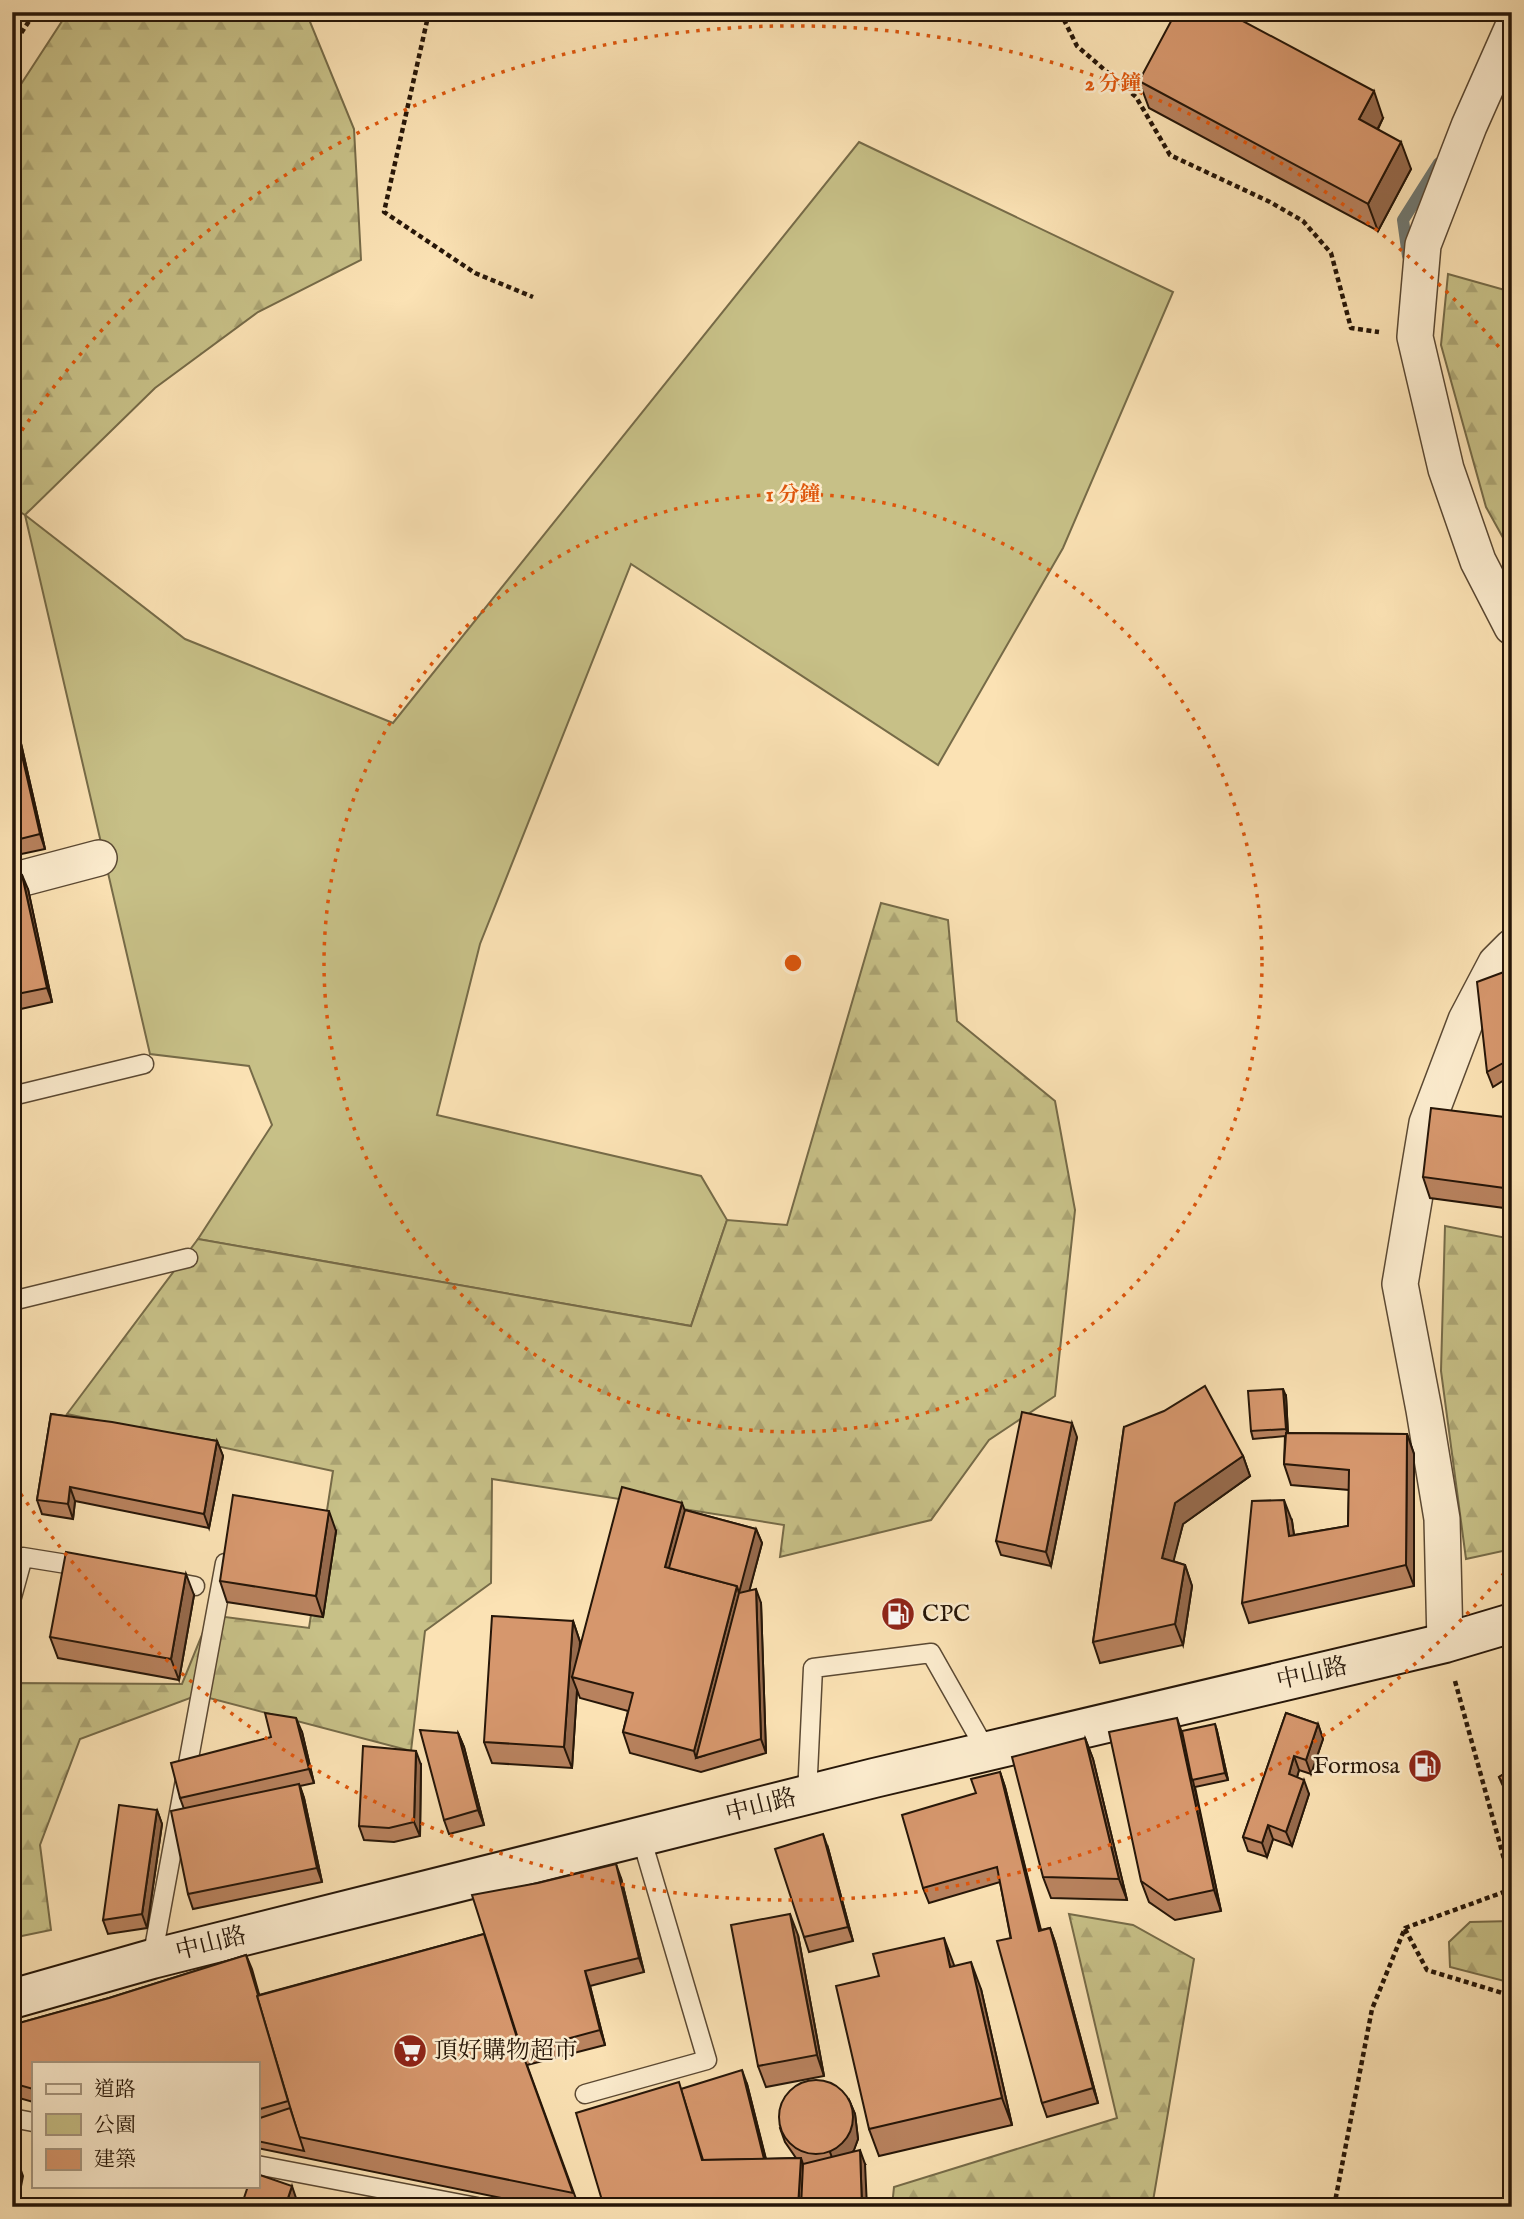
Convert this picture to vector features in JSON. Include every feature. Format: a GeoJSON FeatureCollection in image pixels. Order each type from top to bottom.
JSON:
{"type":"FeatureCollection","features":[{"type":"Feature","properties":{"kind":"main road","name":"中山路"},"geometry":{"type":"LineString","coordinates":[[12,1999],[152,1959],[807,1795],[1444,1643],[1512,1623]]}},
{"type":"Feature","properties":{"kind":"street"},"geometry":{"type":"LineString","coordinates":[[1512,29],[1469,126],[1423,245],[1415,337],[1446,469],[1478,561],[1512,627]]}},
{"type":"Feature","properties":{"kind":"street"},"geometry":{"type":"LineString","coordinates":[[12,881],[99,858]]}},
{"type":"Feature","properties":{"kind":"street"},"geometry":{"type":"LineString","coordinates":[[1444,1643],[1442,1519],[1401,1284],[1427,1124],[1466,1020],[1496,963],[1512,947]]}},
{"type":"Feature","properties":{"kind":"lane"},"geometry":{"type":"LineString","coordinates":[[12,1096],[144,1064]]}},
{"type":"Feature","properties":{"kind":"lane"},"geometry":{"type":"LineString","coordinates":[[12,1301],[188,1258]]}},
{"type":"Feature","properties":{"kind":"lane"},"geometry":{"type":"LineString","coordinates":[[152,1959],[230,1539]]}},
{"type":"Feature","properties":{"kind":"lane"},"geometry":{"type":"LineString","coordinates":[[12,1597],[23,1557],[102,1570]]}},
{"type":"Feature","properties":{"kind":"lane"},"geometry":{"type":"LineString","coordinates":[[156,1579],[195,1586]]}},
{"type":"Feature","properties":{"kind":"lane"},"geometry":{"type":"LineString","coordinates":[[807,1795],[813,1668],[931,1654],[986,1752]]}},
{"type":"Feature","properties":{"kind":"lane"},"geometry":{"type":"LineString","coordinates":[[585,2094],[707,2060],[641,1837]]}},
{"type":"Feature","properties":{"kind":"lane"},"geometry":{"type":"LineString","coordinates":[[12,2118],[32,2122]]}},
{"type":"Feature","properties":{"kind":"lane"},"geometry":{"type":"LineString","coordinates":[[259,2165],[477,2207]]}},
{"type":"Feature","properties":{"kind":"path"},"geometry":{"type":"LineString","coordinates":[[12,47],[35,12]]}},
{"type":"Feature","properties":{"kind":"path"},"geometry":{"type":"LineString","coordinates":[[429,12],[384,212],[475,273],[533,298]]}},
{"type":"Feature","properties":{"kind":"path"},"geometry":{"type":"LineString","coordinates":[[1060,12],[1077,46],[1136,97],[1170,155],[1270,202],[1303,221],[1331,253],[1351,328],[1415,337]]}},
{"type":"Feature","properties":{"kind":"path"},"geometry":{"type":"LineString","coordinates":[[1334,2207],[1372,2009],[1405,1928],[1512,1888],[1444,1643]]}},
{"type":"Feature","properties":{"kind":"path"},"geometry":{"type":"LineString","coordinates":[[1405,1928],[1427,1970],[1512,1996]]}},
{"type":"Feature","properties":{"kind":"green space"},"geometry":{"type":"Polygon","coordinates":[[[68,12],[306,12],[354,129],[361,260],[258,312],[155,388],[25,515],[12,507],[12,98],[68,12]]]}},
{"type":"Feature","properties":{"kind":"green space"},"geometry":{"type":"Polygon","coordinates":[[[859,142],[1173,292],[1063,548],[938,765],[631,564],[480,944],[437,1115],[701,1176],[727,1220],[691,1326],[198,1239],[272,1125],[249,1066],[150,1054],[25,515],[185,639],[393,723],[859,142]]]}},
{"type":"Feature","properties":{"kind":"green space"},"geometry":{"type":"Polygon","coordinates":[[[1448,274],[1512,292],[1512,554],[1486,507],[1441,345],[1448,274]]]}},
{"type":"Feature","properties":{"kind":"green space"},"geometry":{"type":"Polygon","coordinates":[[[881,903],[948,920],[957,1021],[1055,1101],[1075,1210],[1055,1396],[989,1440],[931,1520],[780,1557],[784,1525],[492,1479],[491,1583],[425,1631],[411,1751],[198,1695],[80,1739],[40,1845],[51,1930],[12,1938],[12,1683],[182,1684],[210,1615],[309,1628],[333,1471],[67,1414],[198,1239],[691,1326],[727,1220],[787,1225],[881,903]]]}},
{"type":"Feature","properties":{"kind":"green space"},"geometry":{"type":"Polygon","coordinates":[[[1445,1226],[1512,1239],[1512,1549],[1466,1559],[1441,1371],[1445,1226]]]}},
{"type":"Feature","properties":{"kind":"green space"},"geometry":{"type":"Polygon","coordinates":[[[1069,1914],[1133,1925],[1194,1959],[1152,2207],[892,2207],[894,2187],[1117,2118],[1069,1914]]]}},
{"type":"Feature","properties":{"kind":"green space"},"geometry":{"type":"Polygon","coordinates":[[[1512,1921],[1512,1983],[1450,1967],[1449,1942],[1470,1922],[1512,1921]]]}},
{"type":"Feature","properties":{"kind":"building"},"geometry":{"type":"Polygon","coordinates":[[[1176,12],[1226,12],[1374,91],[1359,119],[1401,142],[1368,204],[1139,81],[1176,12]]]}},
{"type":"Feature","properties":{"kind":"building"},"geometry":{"type":"Polygon","coordinates":[[[12,712],[40,834],[12,841],[12,712]]]}},
{"type":"Feature","properties":{"kind":"building"},"geometry":{"type":"Polygon","coordinates":[[[22,875],[47,988],[12,995],[12,877],[22,875]]]}},
{"type":"Feature","properties":{"kind":"building"},"geometry":{"type":"Polygon","coordinates":[[[1512,969],[1512,1058],[1487,1072],[1477,982],[1512,969]]]}},
{"type":"Feature","properties":{"kind":"building"},"geometry":{"type":"Polygon","coordinates":[[[1431,1108],[1512,1118],[1512,1189],[1423,1177],[1431,1108]]]}},
{"type":"Feature","properties":{"kind":"building"},"geometry":{"type":"Polygon","coordinates":[[[1205,1386],[1243,1456],[1175,1503],[1162,1558],[1185,1565],[1175,1624],[1093,1642],[1124,1427],[1164,1411],[1205,1386]]]}},
{"type":"Feature","properties":{"kind":"building"},"geometry":{"type":"Polygon","coordinates":[[[1283,1389],[1286,1429],[1251,1431],[1248,1391],[1283,1389]]]}},
{"type":"Feature","properties":{"kind":"building"},"geometry":{"type":"Polygon","coordinates":[[[1022,1412],[1072,1423],[1046,1552],[996,1541],[1022,1412]]]}},
{"type":"Feature","properties":{"kind":"building"},"geometry":{"type":"Polygon","coordinates":[[[51,1414],[217,1441],[204,1514],[70,1487],[68,1504],[37,1500],[51,1414]]]}},
{"type":"Feature","properties":{"kind":"building"},"geometry":{"type":"Polygon","coordinates":[[[1286,1433],[1407,1434],[1406,1565],[1242,1603],[1252,1501],[1284,1500],[1289,1536],[1348,1526],[1349,1470],[1284,1464],[1286,1433]]]}},
{"type":"Feature","properties":{"kind":"building"},"geometry":{"type":"Polygon","coordinates":[[[622,1487],[682,1503],[665,1567],[737,1586],[694,1751],[623,1732],[633,1693],[572,1677],[622,1487]]]}},
{"type":"Feature","properties":{"kind":"building"},"geometry":{"type":"Polygon","coordinates":[[[233,1495],[329,1511],[316,1596],[220,1581],[233,1495]]]}},
{"type":"Feature","properties":{"kind":"building"},"geometry":{"type":"Polygon","coordinates":[[[685,1510],[756,1529],[739,1593],[737,1586],[669,1568],[685,1510]]]}},
{"type":"Feature","properties":{"kind":"building"},"geometry":{"type":"Polygon","coordinates":[[[66,1552],[186,1574],[171,1659],[50,1637],[66,1552]]]}},
{"type":"Feature","properties":{"kind":"building"},"geometry":{"type":"Polygon","coordinates":[[[756,1589],[761,1739],[696,1758],[739,1593],[756,1589]]]}},
{"type":"Feature","properties":{"kind":"building"},"geometry":{"type":"Polygon","coordinates":[[[492,1616],[573,1621],[564,1747],[484,1742],[492,1616]]]}},
{"type":"Feature","properties":{"kind":"building"},"geometry":{"type":"Polygon","coordinates":[[[265,1713],[296,1718],[309,1769],[180,1798],[171,1763],[271,1737],[265,1713]]]}},
{"type":"Feature","properties":{"kind":"building"},"geometry":{"type":"Polygon","coordinates":[[[1286,1713],[1318,1724],[1306,1760],[1294,1756],[1289,1774],[1304,1780],[1286,1832],[1268,1825],[1262,1843],[1243,1837],[1286,1713]]]}},
{"type":"Feature","properties":{"kind":"building"},"geometry":{"type":"Polygon","coordinates":[[[1177,1718],[1214,1890],[1168,1900],[1141,1881],[1109,1732],[1177,1718]]]}},
{"type":"Feature","properties":{"kind":"building"},"geometry":{"type":"Polygon","coordinates":[[[1215,1724],[1225,1773],[1192,1780],[1182,1731],[1215,1724]]]}},
{"type":"Feature","properties":{"kind":"building"},"geometry":{"type":"Polygon","coordinates":[[[420,1730],[458,1733],[478,1810],[444,1820],[420,1730]]]}},
{"type":"Feature","properties":{"kind":"building"},"geometry":{"type":"Polygon","coordinates":[[[1085,1738],[1119,1879],[1043,1877],[1012,1757],[1085,1738]]]}},
{"type":"Feature","properties":{"kind":"building"},"geometry":{"type":"Polygon","coordinates":[[[363,1746],[416,1751],[414,1822],[389,1828],[359,1826],[363,1746]]]}},
{"type":"Feature","properties":{"kind":"building"},"geometry":{"type":"Polygon","coordinates":[[[1512,1769],[1512,1799],[1499,1777],[1512,1769]]]}},
{"type":"Feature","properties":{"kind":"building"},"geometry":{"type":"Polygon","coordinates":[[[1000,1772],[1039,1931],[1050,1928],[1093,2088],[1042,2103],[997,1941],[1011,1938],[997,1867],[923,1888],[902,1815],[976,1793],[971,1779],[1000,1772]]]}},
{"type":"Feature","properties":{"kind":"building"},"geometry":{"type":"Polygon","coordinates":[[[299,1784],[317,1868],[188,1894],[171,1811],[299,1784]]]}},
{"type":"Feature","properties":{"kind":"building"},"geometry":{"type":"Polygon","coordinates":[[[119,1805],[157,1810],[142,1914],[103,1920],[119,1805]]]}},
{"type":"Feature","properties":{"kind":"building"},"geometry":{"type":"Polygon","coordinates":[[[823,1834],[848,1927],[804,1937],[775,1849],[823,1834]]]}},
{"type":"Feature","properties":{"kind":"building"},"geometry":{"type":"Polygon","coordinates":[[[616,1864],[639,1958],[585,1971],[600,2030],[522,2051],[472,1895],[538,1883],[616,1864]]]}},
{"type":"Feature","properties":{"kind":"building"},"geometry":{"type":"Polygon","coordinates":[[[790,1914],[817,2055],[758,2066],[731,1925],[790,1914]]]}},
{"type":"Feature","properties":{"kind":"building"},"geometry":{"type":"Polygon","coordinates":[[[484,1934],[519,2044],[573,2193],[299,2137],[257,1996],[484,1934]]]}},
{"type":"Feature","properties":{"kind":"building"},"geometry":{"type":"Polygon","coordinates":[[[944,1938],[950,1967],[971,1962],[1002,2098],[869,2129],[836,1986],[879,1976],[873,1954],[944,1938]]]}},
{"type":"Feature","properties":{"kind":"building"},"geometry":{"type":"Polygon","coordinates":[[[246,1955],[288,2101],[259,2109],[259,2062],[32,2062],[32,2089],[12,2083],[12,2025],[246,1955]]]}},
{"type":"Feature","properties":{"kind":"building"},"geometry":{"type":"Polygon","coordinates":[[[742,2070],[764,2159],[703,2160],[681,2089],[742,2070]]]}},
{"type":"Feature","properties":{"kind":"building"},"geometry":{"type":"Polygon","coordinates":[[[809,2080],[823,2080],[837,2086],[847,2096],[853,2117],[851,2131],[837,2148],[823,2154],[809,2154],[795,2148],[785,2138],[779,2124],[779,2110],[785,2096],[795,2086],[809,2080]]]}},
{"type":"Feature","properties":{"kind":"building"},"geometry":{"type":"Polygon","coordinates":[[[679,2082],[702,2160],[801,2158],[798,2207],[604,2207],[576,2113],[679,2082]]]}},
{"type":"Feature","properties":{"kind":"building"},"geometry":{"type":"Polygon","coordinates":[[[290,2108],[304,2151],[259,2141],[259,2118],[290,2108]]]}},
{"type":"Feature","properties":{"kind":"building"},"geometry":{"type":"Polygon","coordinates":[[[860,2150],[862,2207],[801,2207],[803,2164],[860,2150]]]}},
{"type":"Feature","properties":{"kind":"building"},"geometry":{"type":"Polygon","coordinates":[[[12,2161],[18,2162],[12,2190],[12,2161]]]}},
{"type":"Feature","properties":{"kind":"building"},"geometry":{"type":"Polygon","coordinates":[[[259,2175],[292,2186],[285,2207],[241,2207],[247,2188],[259,2188],[259,2175]]]}},
{"type":"Feature","properties":{"kind":"waterway"},"geometry":{"type":"LineString","coordinates":[[1408,256],[1403,220],[1439,163]]}},
{"type":"Feature","properties":{"kind":"place","name":"CPC"},"geometry":{"type":"Point","coordinates":[898,1614]}},
{"type":"Feature","properties":{"kind":"place","name":"Formosa"},"geometry":{"type":"Point","coordinates":[1425,1766]}},
{"type":"Feature","properties":{"kind":"place","name":"頂好購物超市"},"geometry":{"type":"Point","coordinates":[410,2051]}}]}
